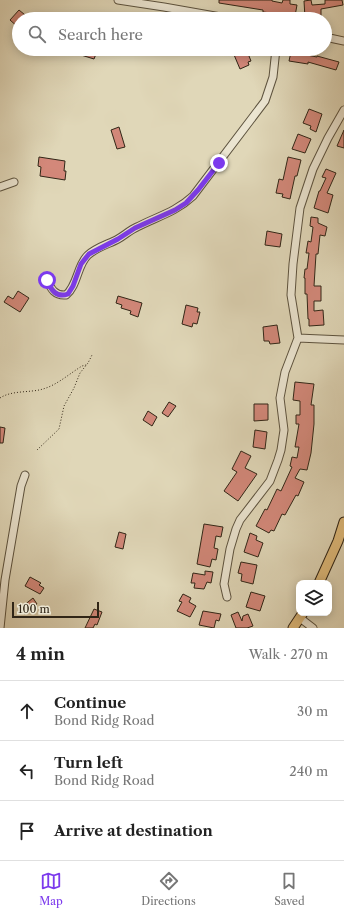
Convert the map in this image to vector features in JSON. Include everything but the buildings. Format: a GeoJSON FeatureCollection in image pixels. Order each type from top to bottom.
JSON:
{"type":"FeatureCollection","features":[{"type":"Feature","properties":{"kind":"main road"},"geometry":{"type":"LineString","coordinates":[[320,580],[338,541],[344,522]]}},
{"type":"Feature","properties":{"kind":"main road"},"geometry":{"type":"LineString","coordinates":[[293,628],[301,616]]}},
{"type":"Feature","properties":{"kind":"street"},"geometry":{"type":"LineString","coordinates":[[118,0],[190,12]]}},
{"type":"Feature","properties":{"kind":"street"},"geometry":{"type":"LineString","coordinates":[[332,38],[344,41]]}},
{"type":"Feature","properties":{"kind":"street"},"geometry":{"type":"LineString","coordinates":[[47,280],[54,292],[59,295],[66,294],[71,290],[81,264],[89,254],[118,239],[135,228],[175,210],[186,203],[228,152],[265,101],[273,77],[275,56]]}},
{"type":"Feature","properties":{"kind":"street"},"geometry":{"type":"LineString","coordinates":[[227,597],[224,584],[230,549],[236,529],[240,520],[270,481],[278,460],[284,430],[280,398],[285,372],[298,338],[291,295],[293,264],[300,208],[313,169],[344,110]]}},
{"type":"Feature","properties":{"kind":"street"},"geometry":{"type":"LineString","coordinates":[[0,187],[14,182]]}},
{"type":"Feature","properties":{"kind":"street"},"geometry":{"type":"LineString","coordinates":[[298,338],[344,340]]}},
{"type":"Feature","properties":{"kind":"street"},"geometry":{"type":"LineString","coordinates":[[0,628],[5,580],[21,486],[26,475]]}},
{"type":"Feature","properties":{"kind":"street"},"geometry":{"type":"LineString","coordinates":[[301,616],[313,628]]}},
{"type":"Feature","properties":{"kind":"path"},"geometry":{"type":"LineString","coordinates":[[37,450],[58,429],[64,406],[80,373],[92,355]]}},
{"type":"Feature","properties":{"kind":"path"},"geometry":{"type":"LineString","coordinates":[[0,398],[15,393],[44,389],[58,383],[82,366],[86,365]]}},
{"type":"Feature","properties":{"kind":"route"},"geometry":{"type":"LineString","coordinates":[[47,280],[54,292],[59,295],[68,294],[73,286],[81,264],[89,254],[118,239],[135,228],[175,210],[186,203],[219,163]]}}]}
